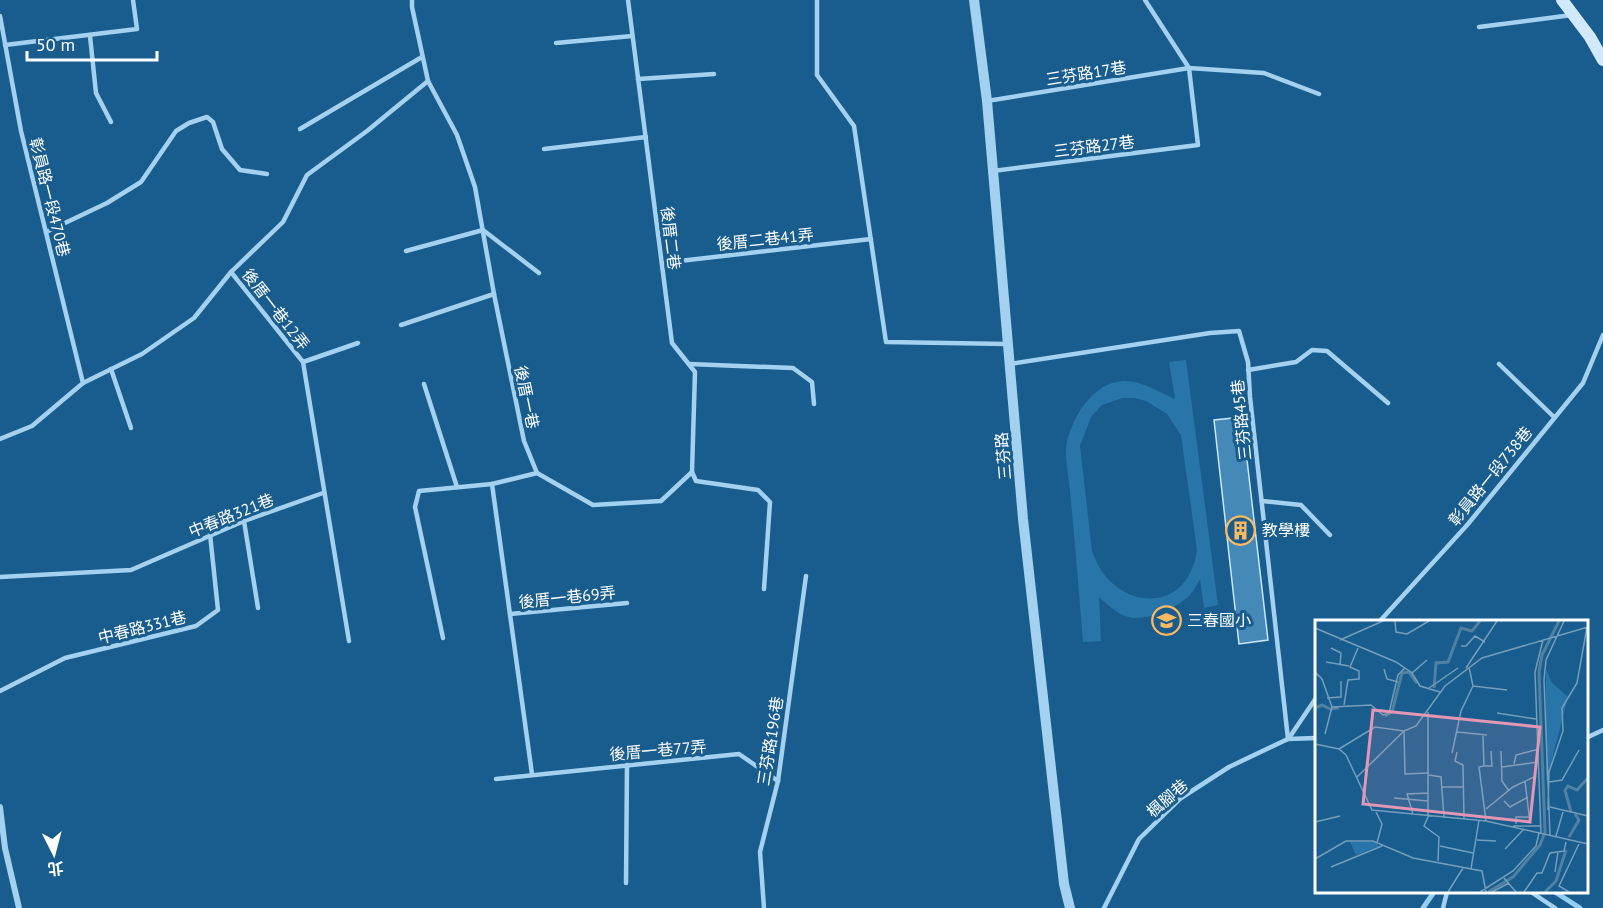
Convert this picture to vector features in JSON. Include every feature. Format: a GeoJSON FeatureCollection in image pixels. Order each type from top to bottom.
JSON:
{"type":"FeatureCollection","features":[{"type":"Feature","properties":{"kind":"main road"},"geometry":{"type":"LineString","coordinates":[[1562,0],[1590,37],[1603,60]]}},
{"type":"Feature","properties":{"kind":"street","name":"三芬路"},"geometry":{"type":"LineString","coordinates":[[974,0],[987,101],[1023,519],[1064,884],[1070,908]]}},
{"type":"Feature","properties":{"kind":"street"},"geometry":{"type":"LineString","coordinates":[[0,807],[5,848],[19,908]]}},
{"type":"Feature","properties":{"kind":"lane"},"geometry":{"type":"LineString","coordinates":[[5,45],[137,29],[133,0]]}},
{"type":"Feature","properties":{"kind":"lane","name":"後厝一巷"},"geometry":{"type":"LineString","coordinates":[[412,0],[411,7],[428,81],[460,145],[476,187],[494,294],[524,441],[537,473]]}},
{"type":"Feature","properties":{"kind":"lane","name":"後厝二巷"},"geometry":{"type":"LineString","coordinates":[[628,0],[672,343],[695,372],[692,472]]}},
{"type":"Feature","properties":{"kind":"lane"},"geometry":{"type":"LineString","coordinates":[[817,0],[817,75],[854,126],[886,342],[1008,344]]}},
{"type":"Feature","properties":{"kind":"lane"},"geometry":{"type":"LineString","coordinates":[[1145,0],[1189,68]]}},
{"type":"Feature","properties":{"kind":"lane"},"geometry":{"type":"LineString","coordinates":[[1479,27],[1574,14]]}},
{"type":"Feature","properties":{"kind":"lane","name":"彰員路一段470巷"},"geometry":{"type":"LineString","coordinates":[[0,16],[21,131],[82,383]]}},
{"type":"Feature","properties":{"kind":"lane"},"geometry":{"type":"LineString","coordinates":[[90,36],[96,93],[111,122]]}},
{"type":"Feature","properties":{"kind":"lane"},"geometry":{"type":"LineString","coordinates":[[556,43],[632,36]]}},
{"type":"Feature","properties":{"kind":"lane"},"geometry":{"type":"LineString","coordinates":[[300,129],[422,57]]}},
{"type":"Feature","properties":{"kind":"lane","name":"三芬路17巷"},"geometry":{"type":"LineString","coordinates":[[987,101],[1189,68],[1264,73],[1318,94]]}},
{"type":"Feature","properties":{"kind":"lane","name":"三芬路27巷"},"geometry":{"type":"LineString","coordinates":[[993,171],[1198,145],[1189,68]]}},
{"type":"Feature","properties":{"kind":"lane"},"geometry":{"type":"LineString","coordinates":[[638,79],[714,74]]}},
{"type":"Feature","properties":{"kind":"lane","name":"後厝一巷12弄"},"geometry":{"type":"LineString","coordinates":[[323,493],[303,362],[231,272],[282,222],[307,175],[367,131],[428,81]]}},
{"type":"Feature","properties":{"kind":"lane"},"geometry":{"type":"LineString","coordinates":[[46,232],[107,203],[141,182],[176,131],[189,123],[207,117],[213,122],[222,149],[240,170],[267,174]]}},
{"type":"Feature","properties":{"kind":"lane"},"geometry":{"type":"LineString","coordinates":[[544,149],[646,137]]}},
{"type":"Feature","properties":{"kind":"lane"},"geometry":{"type":"LineString","coordinates":[[406,251],[483,230],[539,273]]}},
{"type":"Feature","properties":{"kind":"lane","name":"後厝二巷41弄"},"geometry":{"type":"LineString","coordinates":[[662,263],[871,239]]}},
{"type":"Feature","properties":{"kind":"lane"},"geometry":{"type":"LineString","coordinates":[[0,439],[32,426],[82,383],[142,354],[194,318],[231,272]]}},
{"type":"Feature","properties":{"kind":"lane"},"geometry":{"type":"LineString","coordinates":[[401,326],[494,294]]}},
{"type":"Feature","properties":{"kind":"lane","name":"三芬路45巷"},"geometry":{"type":"LineString","coordinates":[[1010,365],[1239,331],[1248,362],[1288,739]]}},
{"type":"Feature","properties":{"kind":"lane","name":"彰員路一段738巷"},"geometry":{"type":"LineString","coordinates":[[1380,620],[1468,525],[1583,383],[1603,335]]}},
{"type":"Feature","properties":{"kind":"lane"},"geometry":{"type":"LineString","coordinates":[[303,362],[358,343]]}},
{"type":"Feature","properties":{"kind":"lane"},"geometry":{"type":"LineString","coordinates":[[1248,370],[1296,362],[1312,350],[1327,351],[1388,403]]}},
{"type":"Feature","properties":{"kind":"lane"},"geometry":{"type":"LineString","coordinates":[[689,364],[793,368],[812,382],[814,404]]}},
{"type":"Feature","properties":{"kind":"lane"},"geometry":{"type":"LineString","coordinates":[[1499,364],[1554,417]]}},
{"type":"Feature","properties":{"kind":"lane"},"geometry":{"type":"LineString","coordinates":[[111,369],[131,428]]}},
{"type":"Feature","properties":{"kind":"lane"},"geometry":{"type":"LineString","coordinates":[[424,384],[457,487]]}},
{"type":"Feature","properties":{"kind":"lane"},"geometry":{"type":"LineString","coordinates":[[442,638],[415,507],[419,491],[492,484],[537,473],[593,505],[661,501],[692,472],[696,481],[758,490],[770,502],[764,590]]}},
{"type":"Feature","properties":{"kind":"lane"},"geometry":{"type":"LineString","coordinates":[[492,484],[532,774]]}},
{"type":"Feature","properties":{"kind":"lane"},"geometry":{"type":"LineString","coordinates":[[323,493],[349,641]]}},
{"type":"Feature","properties":{"kind":"lane","name":"中春路321巷"},"geometry":{"type":"LineString","coordinates":[[0,577],[131,570],[210,534],[323,493]]}},
{"type":"Feature","properties":{"kind":"lane"},"geometry":{"type":"LineString","coordinates":[[1262,501],[1301,505],[1330,535]]}},
{"type":"Feature","properties":{"kind":"lane"},"geometry":{"type":"LineString","coordinates":[[244,521],[258,608]]}},
{"type":"Feature","properties":{"kind":"lane","name":"中春路331巷"},"geometry":{"type":"LineString","coordinates":[[0,691],[65,658],[196,626],[218,610],[210,534]]}},
{"type":"Feature","properties":{"kind":"lane","name":"三芬路196巷"},"geometry":{"type":"LineString","coordinates":[[764,908],[760,852],[777,781],[806,576]]}},
{"type":"Feature","properties":{"kind":"lane","name":"後厝一巷69弄"},"geometry":{"type":"LineString","coordinates":[[510,614],[627,603]]}},
{"type":"Feature","properties":{"kind":"lane"},"geometry":{"type":"LineString","coordinates":[[1288,739],[1315,701]]}},
{"type":"Feature","properties":{"kind":"lane"},"geometry":{"type":"LineString","coordinates":[[1588,738],[1603,730]]}},
{"type":"Feature","properties":{"kind":"lane","name":"楓腳巷"},"geometry":{"type":"LineString","coordinates":[[1104,908],[1139,839],[1181,798],[1229,767],[1288,739],[1315,738]]}},
{"type":"Feature","properties":{"kind":"lane","name":"後厝一巷77弄"},"geometry":{"type":"LineString","coordinates":[[496,778],[739,754],[777,781]]}},
{"type":"Feature","properties":{"kind":"lane"},"geometry":{"type":"LineString","coordinates":[[626,883],[627,765]]}},
{"type":"Feature","properties":{"kind":"lane"},"geometry":{"type":"LineString","coordinates":[[1443,908],[1447,893]]}},
{"type":"Feature","properties":{"kind":"lane"},"geometry":{"type":"LineString","coordinates":[[1535,893],[1555,908]]}},
{"type":"Feature","properties":{"kind":"shaded area"},"geometry":{"type":"Polygon","coordinates":[[[1186,360],[1218,605],[1204,608],[1200,579],[1191,593],[1177,605],[1169,610],[1142,618],[1125,616],[1099,597],[1101,641],[1083,642],[1066,459],[1066,446],[1070,431],[1086,402],[1112,383],[1136,382],[1175,399],[1169,362],[1186,360]],[[1122,398],[1102,405],[1091,417],[1080,446],[1092,551],[1102,571],[1115,586],[1131,595],[1148,599],[1165,596],[1179,587],[1191,572],[1197,550],[1181,435],[1167,414],[1146,401],[1122,398]]]}},
{"type":"Feature","properties":{"kind":"building","name":"教學樓"},"geometry":{"type":"Polygon","coordinates":[[[1242,417],[1268,640],[1239,644],[1214,420],[1242,417]]]}},
{"type":"Feature","properties":{"kind":"waterway"},"geometry":{"type":"LineString","coordinates":[[1423,908],[1433,893]]}},
{"type":"Feature","properties":{"kind":"waterway"},"geometry":{"type":"LineString","coordinates":[[1557,893],[1580,908]]}},
{"type":"Feature","properties":{"kind":"place","name":"教學樓"},"geometry":{"type":"Point","coordinates":[1241,530]}},
{"type":"Feature","properties":{"kind":"place","name":"三春國小"},"geometry":{"type":"Point","coordinates":[1166,620]}}]}
